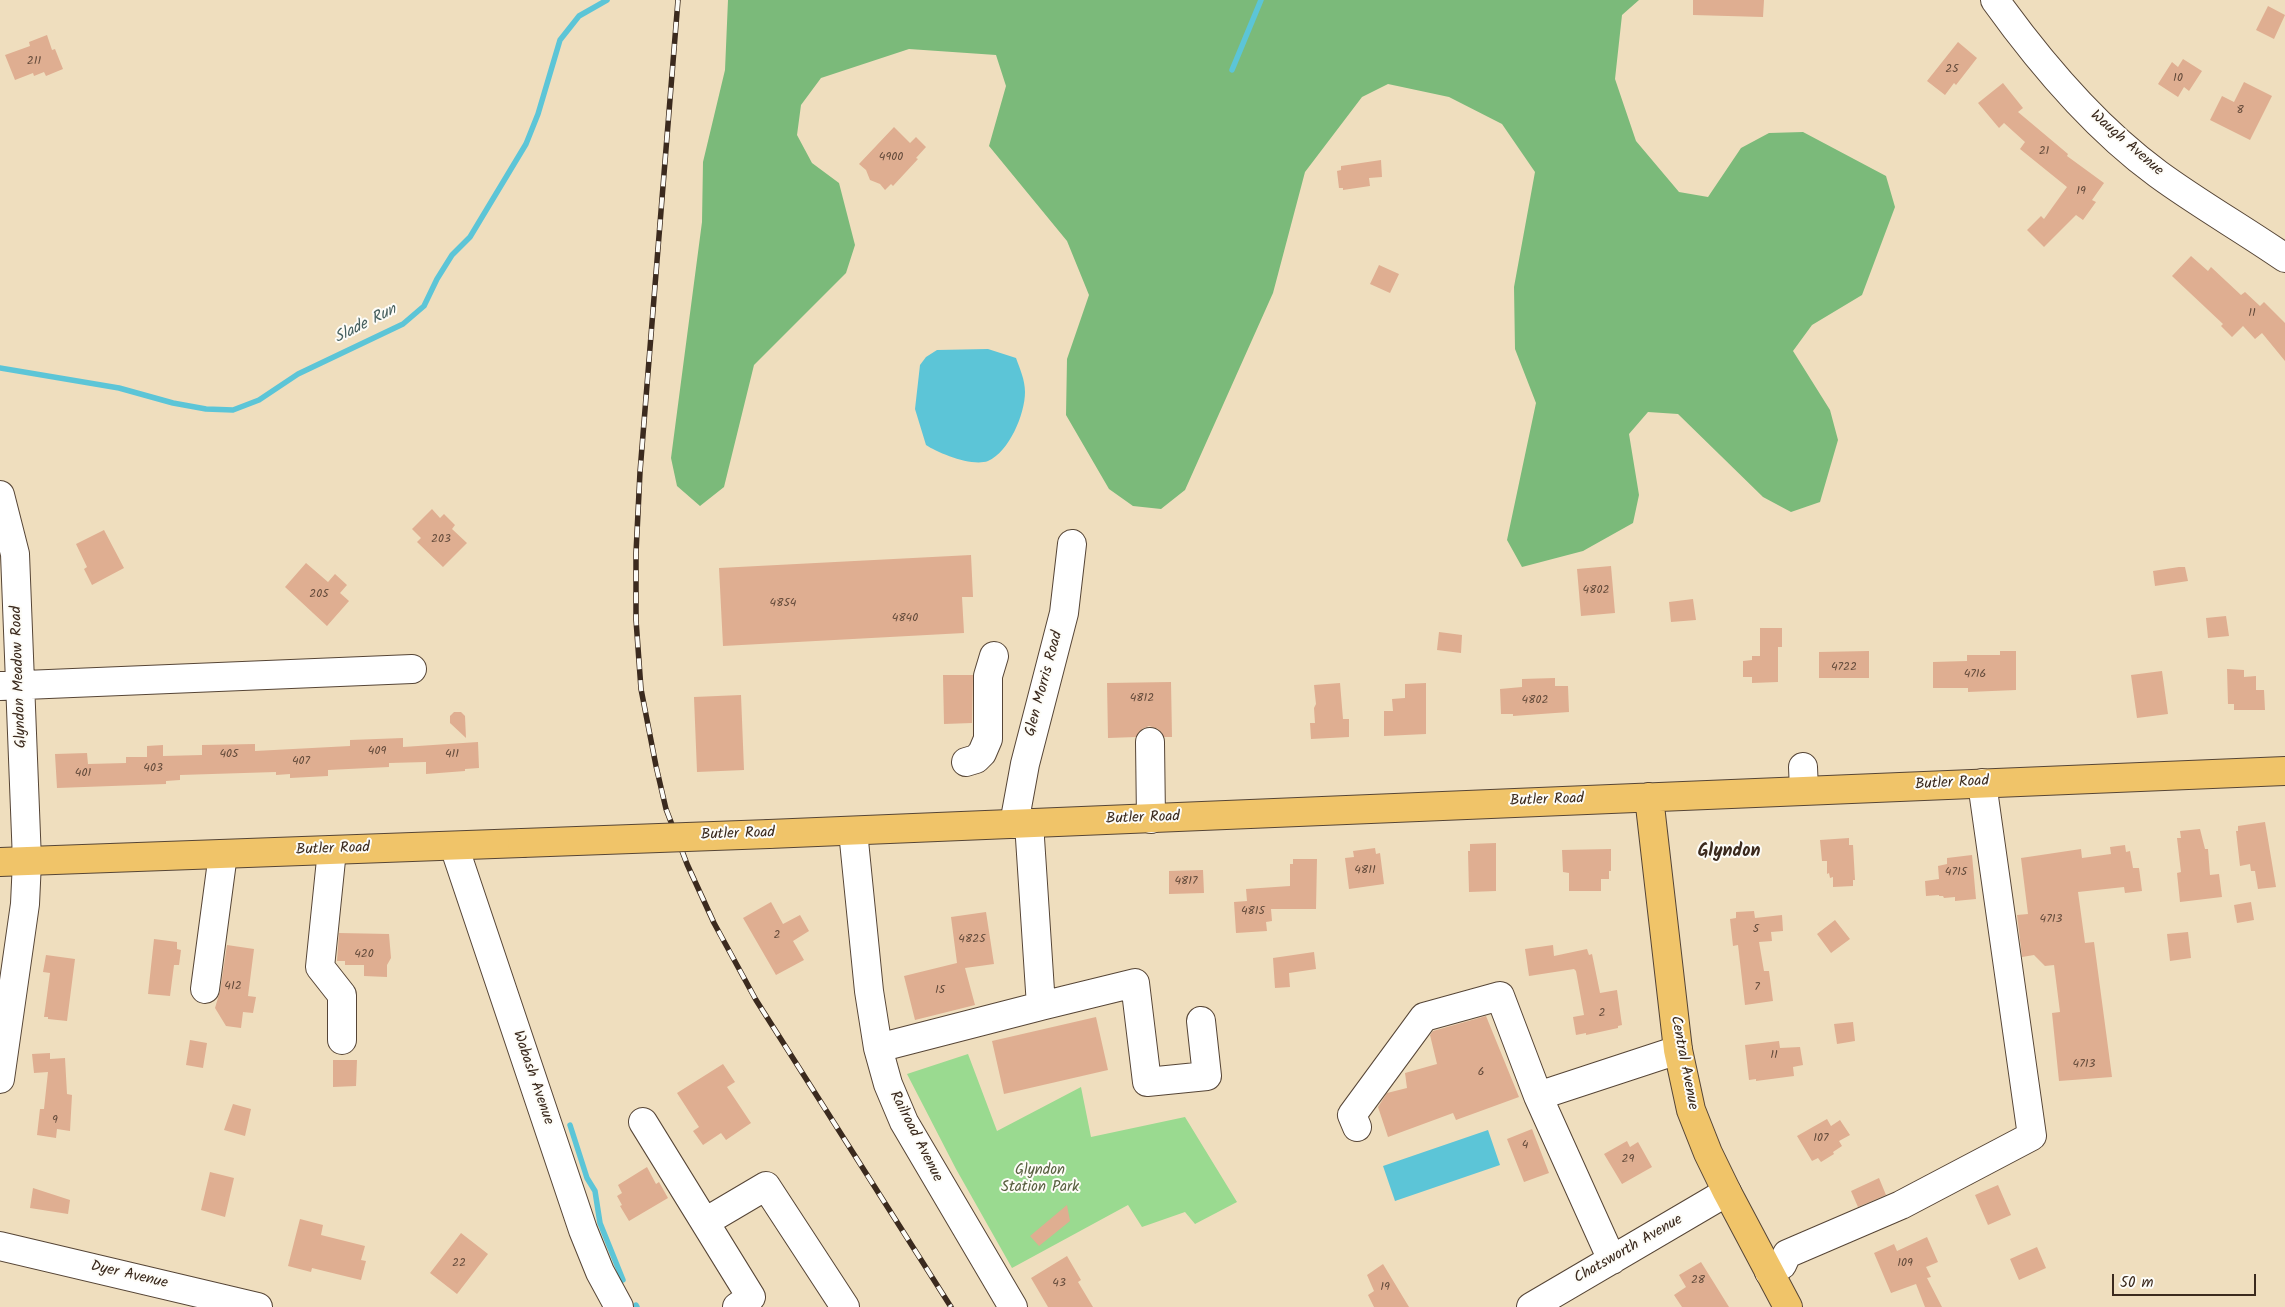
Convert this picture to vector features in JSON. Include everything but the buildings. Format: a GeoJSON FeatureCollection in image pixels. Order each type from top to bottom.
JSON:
{"type":"FeatureCollection","features":[{"type":"Feature","properties":{"kind":"main road","name":"Butler Road"},"geometry":{"type":"LineString","coordinates":[[13,862],[852,831],[1649,797],[1803,779],[1982,783],[2285,771]]}},
{"type":"Feature","properties":{"kind":"main road","name":"Central Avenue"},"geometry":{"type":"LineString","coordinates":[[1649,797],[1678,1050],[1691,1110],[1701,1139],[1727,1192],[1788,1307]]}},
{"type":"Feature","properties":{"kind":"street","name":"Waugh Avenue"},"geometry":{"type":"LineString","coordinates":[[1995,0],[2063,86],[2095,119],[2158,174],[2285,258]]}},
{"type":"Feature","properties":{"kind":"street","name":"Glyndon Meadow Road"},"geometry":{"type":"LineString","coordinates":[[0,495],[15,554],[11,686],[13,862],[25,904],[0,1079]]}},
{"type":"Feature","properties":{"kind":"street","name":"Glen Morris Road"},"geometry":{"type":"LineString","coordinates":[[1041,1006],[1022,824],[1025,764],[1064,612],[1072,544]]}},
{"type":"Feature","properties":{"kind":"street"},"geometry":{"type":"LineString","coordinates":[[966,762],[976,759],[988,739],[988,676],[994,656]]}},
{"type":"Feature","properties":{"kind":"street"},"geometry":{"type":"LineString","coordinates":[[11,686],[412,669]]}},
{"type":"Feature","properties":{"kind":"street"},"geometry":{"type":"LineString","coordinates":[[1150,742],[1151,819]]}},
{"type":"Feature","properties":{"kind":"street"},"geometry":{"type":"LineString","coordinates":[[1769,1272],[1782,1265],[1787,1254],[1901,1205],[2032,1136],[1982,783]]}},
{"type":"Feature","properties":{"kind":"street","name":"Railroad Avenue"},"geometry":{"type":"LineString","coordinates":[[852,831],[869,991],[878,1048],[888,1084],[904,1122],[1013,1307]]}},
{"type":"Feature","properties":{"kind":"street","name":"Wabash Avenue"},"geometry":{"type":"LineString","coordinates":[[454,846],[583,1230],[600,1272],[619,1307]]}},
{"type":"Feature","properties":{"kind":"street"},"geometry":{"type":"LineString","coordinates":[[332,850],[320,967],[342,995],[342,1040]]}},
{"type":"Feature","properties":{"kind":"street"},"geometry":{"type":"LineString","coordinates":[[205,989],[223,854]]}},
{"type":"Feature","properties":{"kind":"street"},"geometry":{"type":"LineString","coordinates":[[878,1048],[1135,983],[1147,1082],[1207,1076],[1201,1021]]}},
{"type":"Feature","properties":{"kind":"street"},"geometry":{"type":"LineString","coordinates":[[1357,1127],[1352,1115],[1424,1017],[1500,996],[1538,1096],[1612,1260]]}},
{"type":"Feature","properties":{"kind":"street"},"geometry":{"type":"LineString","coordinates":[[1538,1096],[1678,1050]]}},
{"type":"Feature","properties":{"kind":"street"},"geometry":{"type":"LineString","coordinates":[[643,1122],[706,1222],[748,1304]]}},
{"type":"Feature","properties":{"kind":"street"},"geometry":{"type":"LineString","coordinates":[[706,1222],[766,1186],[845,1307]]}},
{"type":"Feature","properties":{"kind":"street","name":"Chatsworth Avenue"},"geometry":{"type":"LineString","coordinates":[[1532,1307],[1727,1192]]}},
{"type":"Feature","properties":{"kind":"street","name":"Dyer Avenue"},"geometry":{"type":"LineString","coordinates":[[0,1246],[258,1307]]}},
{"type":"Feature","properties":{"kind":"green space"},"geometry":{"type":"Polygon","coordinates":[[[728,0],[1639,0],[1622,15],[1615,79],[1636,141],[1679,192],[1708,197],[1741,148],[1769,133],[1803,132],[1886,176],[1895,207],[1862,295],[1812,325],[1793,351],[1830,410],[1838,440],[1820,502],[1791,512],[1763,497],[1678,414],[1648,412],[1629,434],[1639,495],[1633,523],[1583,551],[1522,567],[1507,540],[1536,403],[1515,349],[1514,287],[1535,172],[1502,124],[1449,97],[1388,84],[1362,97],[1305,172],[1273,293],[1185,490],[1161,509],[1133,506],[1109,489],[1066,415],[1067,359],[1089,295],[1067,241],[989,146],[1006,86],[996,55],[909,49],[821,78],[801,105],[797,135],[812,163],[839,183],[855,245],[846,273],[754,365],[724,487],[700,506],[677,486],[671,458],[702,222],[703,162],[725,70],[728,0]]]}},
{"type":"Feature","properties":{"kind":"green space","name":"Glyndon Station Park"},"geometry":{"type":"Polygon","coordinates":[[[968,1054],[997,1131],[1081,1087],[1091,1137],[1185,1117],[1237,1202],[1195,1224],[1185,1212],[1142,1227],[1128,1205],[1012,1268],[956,1169],[907,1074],[968,1054]]]}},
{"type":"Feature","properties":{"kind":"water"},"geometry":{"type":"Polygon","coordinates":[[[988,349],[1016,358],[1025,388],[1019,421],[1003,450],[988,461],[965,461],[938,452],[926,445],[915,409],[920,365],[926,357],[937,350],[988,349]]]}},
{"type":"Feature","properties":{"kind":"water"},"geometry":{"type":"Polygon","coordinates":[[[1488,1130],[1500,1165],[1395,1201],[1383,1166],[1488,1130]]]}},
{"type":"Feature","properties":{"kind":"waterway","name":"Slade Run"},"geometry":{"type":"LineString","coordinates":[[0,368],[119,388],[173,403],[206,409],[233,410],[259,400],[298,374],[403,324],[424,306],[437,279],[452,255],[470,237],[526,144],[538,114],[560,40],[579,16],[607,0]]}},
{"type":"Feature","properties":{"kind":"waterway"},"geometry":{"type":"LineString","coordinates":[[1232,70],[1261,0]]}},
{"type":"Feature","properties":{"kind":"waterway"},"geometry":{"type":"LineString","coordinates":[[570,1125],[587,1178],[595,1191],[600,1223],[623,1280]]}},
{"type":"Feature","properties":{"kind":"railway"},"geometry":{"type":"LineString","coordinates":[[678,0],[640,472],[636,553],[636,620],[641,689],[656,766],[666,809],[687,864],[714,923],[756,1000],[951,1307]]}},
{"type":"Feature","properties":{"kind":"district","name":"Glyndon"},"geometry":{"type":"Point","coordinates":[1729,853]}}]}
